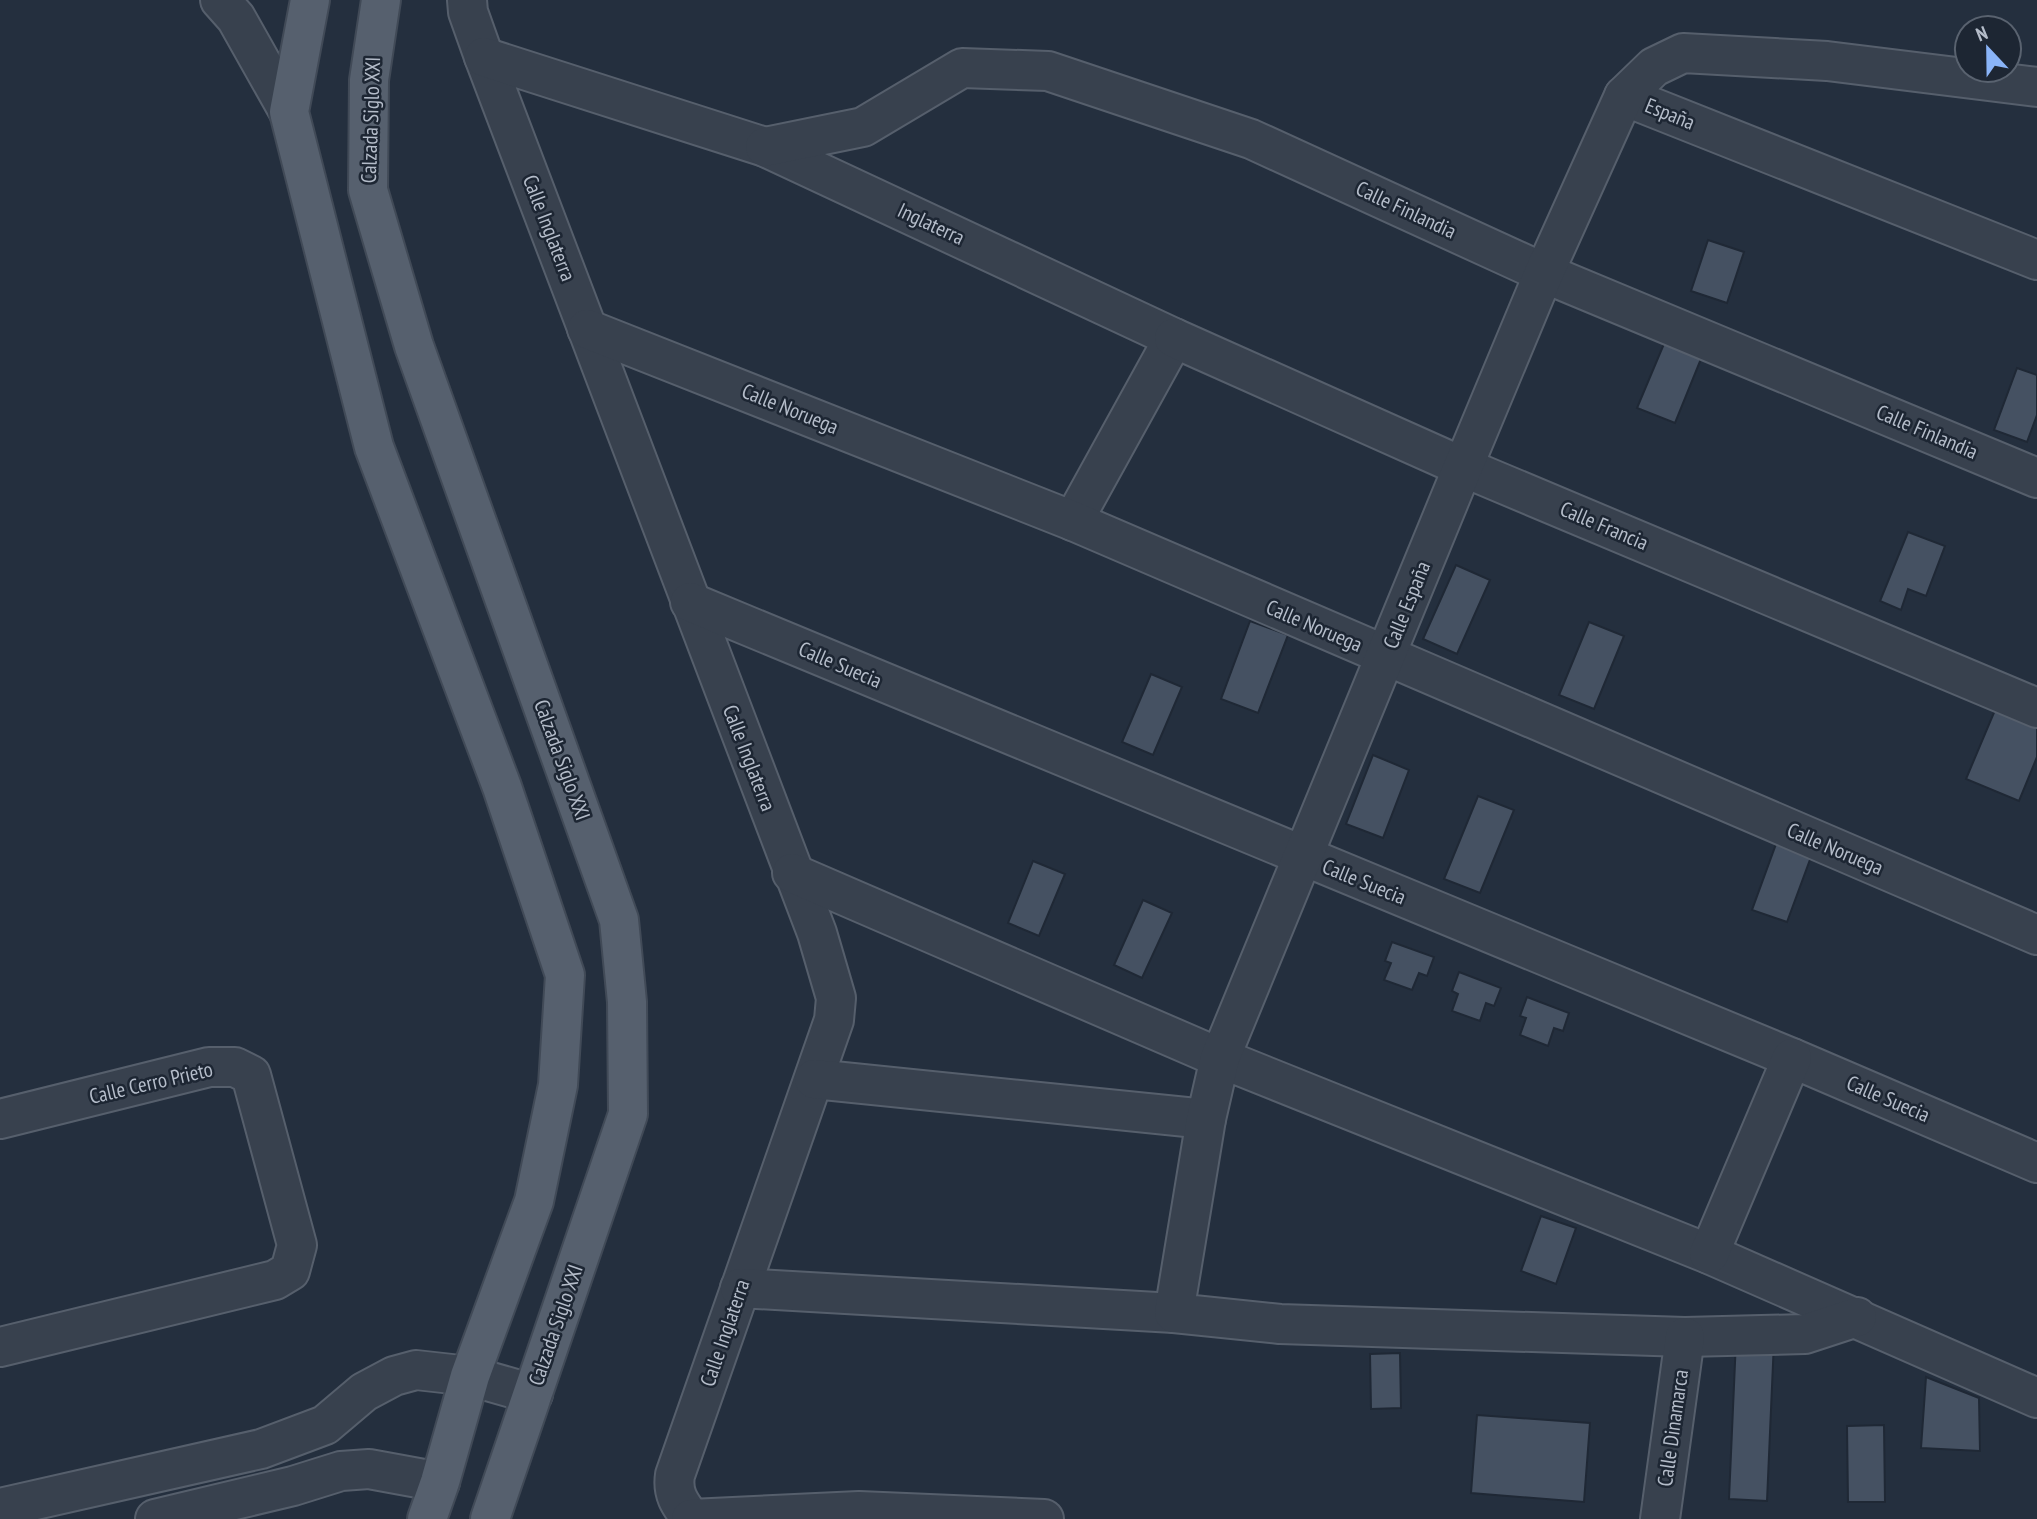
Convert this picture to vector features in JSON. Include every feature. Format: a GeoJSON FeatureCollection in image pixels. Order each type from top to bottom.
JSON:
{"type":"FeatureCollection","features":[{"type":"Feature","properties":{"kind":"main road"},"geometry":{"type":"LineString","coordinates":[[310,0],[289,112],[374,447],[502,787],[565,975],[558,1085],[534,1201],[470,1376],[428,1519]]}},
{"type":"Feature","properties":{"kind":"main road","name":"Calzada Siglo XXI"},"geometry":{"type":"LineString","coordinates":[[381,0],[369,80],[368,190],[414,346],[619,920],[627,1002],[628,1114],[490,1519]]}},
{"type":"Feature","properties":{"kind":"street"},"geometry":{"type":"LineString","coordinates":[[220,0],[236,18],[289,112]]}},
{"type":"Feature","properties":{"kind":"street","name":"Calle Inglaterra"},"geometry":{"type":"LineString","coordinates":[[467,0],[468,12],[484,57],[817,933],[836,998],[834,1020],[675,1475],[673,1486],[676,1497],[691,1519]]}},
{"type":"Feature","properties":{"kind":"street","name":"España"},"geometry":{"type":"LineString","coordinates":[[2037,86],[1827,61],[1683,53],[1654,67],[1624,96],[2037,260]]}},
{"type":"Feature","properties":{"kind":"street","name":"Inglaterra"},"geometry":{"type":"LineString","coordinates":[[484,57],[765,147],[1174,338]]}},
{"type":"Feature","properties":{"kind":"street","name":"Calle Finlandia"},"geometry":{"type":"LineString","coordinates":[[765,147],[863,127],[962,68],[1048,71],[1251,138],[1544,273],[2037,478]]}},
{"type":"Feature","properties":{"kind":"street","name":"Calle España"},"geometry":{"type":"LineString","coordinates":[[1174,1313],[1206,1119],[1220,1058],[1544,273],[1624,96]]}},
{"type":"Feature","properties":{"kind":"street","name":"Calle Noruega"},"geometry":{"type":"LineString","coordinates":[[587,329],[1073,521],[2037,935]]}},
{"type":"Feature","properties":{"kind":"street"},"geometry":{"type":"LineString","coordinates":[[1073,521],[1174,338]]}},
{"type":"Feature","properties":{"kind":"street","name":"Calle Francia"},"geometry":{"type":"LineString","coordinates":[[1174,338],[1463,467],[2037,708]]}},
{"type":"Feature","properties":{"kind":"street","name":"Calle Suecia"},"geometry":{"type":"LineString","coordinates":[[690,602],[1792,1058],[2037,1163]]}},
{"type":"Feature","properties":{"kind":"street"},"geometry":{"type":"LineString","coordinates":[[792,873],[1220,1058],[1709,1254],[2037,1398]]}},
{"type":"Feature","properties":{"kind":"street"},"geometry":{"type":"LineString","coordinates":[[1709,1254],[1792,1058]]}},
{"type":"Feature","properties":{"kind":"street","name":"Calle Cerro Prieto"},"geometry":{"type":"LineString","coordinates":[[0,1119],[209,1067],[235,1067],[251,1075],[297,1245],[290,1271],[275,1280],[0,1347]]}},
{"type":"Feature","properties":{"kind":"street"},"geometry":{"type":"LineString","coordinates":[[814,1079],[1206,1119]]}},
{"type":"Feature","properties":{"kind":"street"},"geometry":{"type":"LineString","coordinates":[[740,1288],[1174,1313],[1280,1324],[1685,1338],[1805,1334],[1857,1317]]}},
{"type":"Feature","properties":{"kind":"street","name":"Calle Dinamarca"},"geometry":{"type":"LineString","coordinates":[[1660,1519],[1685,1338]]}},
{"type":"Feature","properties":{"kind":"street"},"geometry":{"type":"LineString","coordinates":[[0,1507],[261,1449],[325,1425],[364,1392],[394,1376],[416,1370],[470,1376],[533,1394]]}},
{"type":"Feature","properties":{"kind":"street"},"geometry":{"type":"LineString","coordinates":[[325,1425],[341,1471]]}},
{"type":"Feature","properties":{"kind":"street"},"geometry":{"type":"LineString","coordinates":[[155,1519],[293,1486],[341,1471],[369,1469],[440,1482]]}},
{"type":"Feature","properties":{"kind":"street"},"geometry":{"type":"LineString","coordinates":[[691,1519],[859,1511],[1044,1519]]}},
{"type":"Feature","properties":{"kind":"building"},"geometry":{"type":"Polygon","coordinates":[[[1708,240],[1744,252],[1727,303],[1691,291],[1708,240]]]}},
{"type":"Feature","properties":{"kind":"building"},"geometry":{"type":"Polygon","coordinates":[[[1666,339],[1703,354],[1675,423],[1637,408],[1666,339]]]}},
{"type":"Feature","properties":{"kind":"building"},"geometry":{"type":"Polygon","coordinates":[[[2017,368],[2037,375],[2037,415],[2027,442],[1994,430],[2017,368]]]}},
{"type":"Feature","properties":{"kind":"building"},"geometry":{"type":"Polygon","coordinates":[[[1908,532],[1945,546],[1926,596],[1908,589],[1901,610],[1880,601],[1908,532]]]}},
{"type":"Feature","properties":{"kind":"building"},"geometry":{"type":"Polygon","coordinates":[[[1456,565],[1490,580],[1457,654],[1423,639],[1456,565]]]}},
{"type":"Feature","properties":{"kind":"building"},"geometry":{"type":"Polygon","coordinates":[[[1250,621],[1288,635],[1258,713],[1221,699],[1250,621]]]}},
{"type":"Feature","properties":{"kind":"building"},"geometry":{"type":"Polygon","coordinates":[[[1589,622],[1624,636],[1594,709],[1559,695],[1589,622]]]}},
{"type":"Feature","properties":{"kind":"building"},"geometry":{"type":"Polygon","coordinates":[[[1151,674],[1182,687],[1153,755],[1122,742],[1151,674]]]}},
{"type":"Feature","properties":{"kind":"building"},"geometry":{"type":"Polygon","coordinates":[[[1998,703],[2037,718],[2037,757],[2019,801],[1966,779],[1998,703]]]}},
{"type":"Feature","properties":{"kind":"building"},"geometry":{"type":"Polygon","coordinates":[[[1373,755],[1409,770],[1383,838],[1346,824],[1373,755]]]}},
{"type":"Feature","properties":{"kind":"building"},"geometry":{"type":"Polygon","coordinates":[[[1478,796],[1514,810],[1480,893],[1444,879],[1478,796]]]}},
{"type":"Feature","properties":{"kind":"building"},"geometry":{"type":"Polygon","coordinates":[[[1780,833],[1815,846],[1787,922],[1752,910],[1780,833]]]}},
{"type":"Feature","properties":{"kind":"building"},"geometry":{"type":"Polygon","coordinates":[[[1033,861],[1065,874],[1039,936],[1008,923],[1033,861]]]}},
{"type":"Feature","properties":{"kind":"building"},"geometry":{"type":"Polygon","coordinates":[[[1143,900],[1172,913],[1142,978],[1114,965],[1143,900]]]}},
{"type":"Feature","properties":{"kind":"building"},"geometry":{"type":"Polygon","coordinates":[[[1392,942],[1434,957],[1427,976],[1419,973],[1412,990],[1384,980],[1391,963],[1385,961],[1392,942]]]}},
{"type":"Feature","properties":{"kind":"building"},"geometry":{"type":"Polygon","coordinates":[[[1459,972],[1501,988],[1494,1006],[1486,1003],[1480,1021],[1452,1011],[1458,994],[1452,991],[1459,972]]]}},
{"type":"Feature","properties":{"kind":"building"},"geometry":{"type":"Polygon","coordinates":[[[1527,997],[1569,1013],[1563,1031],[1554,1028],[1548,1046],[1520,1035],[1526,1018],[1520,1016],[1527,997]]]}},
{"type":"Feature","properties":{"kind":"building"},"geometry":{"type":"Polygon","coordinates":[[[1541,1216],[1576,1228],[1556,1284],[1521,1271],[1541,1216]]]}},
{"type":"Feature","properties":{"kind":"building"},"geometry":{"type":"Polygon","coordinates":[[[1736,1340],[1774,1341],[1767,1501],[1729,1499],[1736,1340]]]}},
{"type":"Feature","properties":{"kind":"building"},"geometry":{"type":"Polygon","coordinates":[[[1400,1353],[1401,1408],[1371,1409],[1370,1354],[1400,1353]]]}},
{"type":"Feature","properties":{"kind":"building"},"geometry":{"type":"Polygon","coordinates":[[[1926,1377],[1979,1398],[1980,1451],[1921,1448],[1926,1377]]]}},
{"type":"Feature","properties":{"kind":"building"},"geometry":{"type":"Polygon","coordinates":[[[1477,1415],[1590,1423],[1584,1502],[1471,1493],[1477,1415]]]}},
{"type":"Feature","properties":{"kind":"building"},"geometry":{"type":"Polygon","coordinates":[[[1884,1425],[1885,1502],[1848,1502],[1847,1426],[1884,1425]]]}}]}
